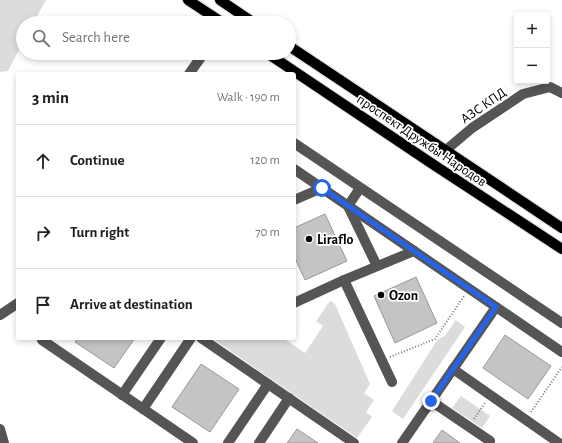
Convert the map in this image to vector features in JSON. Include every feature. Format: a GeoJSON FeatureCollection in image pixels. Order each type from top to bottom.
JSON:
{"type":"FeatureCollection","features":[{"type":"Feature","properties":{"kind":"main road"},"geometry":{"type":"LineString","coordinates":[[188,0],[212,16]]}},
{"type":"Feature","properties":{"kind":"main road"},"geometry":{"type":"LineString","coordinates":[[220,0],[244,16]]}},
{"type":"Feature","properties":{"kind":"main road","name":"проспект Дружбы Народов"},"geometry":{"type":"LineString","coordinates":[[296,51],[562,228]]}},
{"type":"Feature","properties":{"kind":"main road","name":"проспект Дружбы Народов"},"geometry":{"type":"LineString","coordinates":[[277,60],[295,72]]}},
{"type":"Feature","properties":{"kind":"main road","name":"проспект Дружбы Народов"},"geometry":{"type":"LineString","coordinates":[[296,72],[562,249]]}},
{"type":"Feature","properties":{"kind":"street"},"geometry":{"type":"LineString","coordinates":[[191,72],[199,60]]}},
{"type":"Feature","properties":{"kind":"street","name":"АЗС КПД"},"geometry":{"type":"LineString","coordinates":[[446,150],[472,128],[523,94],[550,87],[562,93]]}},
{"type":"Feature","properties":{"kind":"street"},"geometry":{"type":"LineString","coordinates":[[296,144],[562,323]]}},
{"type":"Feature","properties":{"kind":"street"},"geometry":{"type":"LineString","coordinates":[[296,170],[562,352]]}},
{"type":"Feature","properties":{"kind":"street"},"geometry":{"type":"LineString","coordinates":[[296,199],[322,188]]}},
{"type":"Feature","properties":{"kind":"street"},"geometry":{"type":"LineString","coordinates":[[348,206],[360,188]]}},
{"type":"Feature","properties":{"kind":"street"},"geometry":{"type":"LineString","coordinates":[[348,206],[377,266]]}},
{"type":"Feature","properties":{"kind":"street"},"geometry":{"type":"LineString","coordinates":[[296,302],[414,251]]}},
{"type":"Feature","properties":{"kind":"street"},"geometry":{"type":"LineString","coordinates":[[344,280],[392,382]]}},
{"type":"Feature","properties":{"kind":"street"},"geometry":{"type":"LineString","coordinates":[[0,315],[16,304]]}},
{"type":"Feature","properties":{"kind":"street"},"geometry":{"type":"LineString","coordinates":[[402,443],[496,307]]}},
{"type":"Feature","properties":{"kind":"street"},"geometry":{"type":"LineString","coordinates":[[42,340],[192,443]]}},
{"type":"Feature","properties":{"kind":"street"},"geometry":{"type":"LineString","coordinates":[[122,395],[160,340]]}},
{"type":"Feature","properties":{"kind":"street"},"geometry":{"type":"LineString","coordinates":[[143,409],[190,340]]}},
{"type":"Feature","properties":{"kind":"street"},"geometry":{"type":"LineString","coordinates":[[204,340],[354,443]]}},
{"type":"Feature","properties":{"kind":"street"},"geometry":{"type":"LineString","coordinates":[[453,370],[559,443],[562,439]]}},
{"type":"Feature","properties":{"kind":"street"},"geometry":{"type":"LineString","coordinates":[[228,443],[268,384]]}},
{"type":"Feature","properties":{"kind":"street"},"geometry":{"type":"LineString","coordinates":[[259,443],[289,398]]}},
{"type":"Feature","properties":{"kind":"street"},"geometry":{"type":"LineString","coordinates":[[431,401],[491,442]]}},
{"type":"Feature","properties":{"kind":"street"},"geometry":{"type":"LineString","coordinates":[[0,429],[4,443]]}},
{"type":"Feature","properties":{"kind":"path"},"geometry":{"type":"LineString","coordinates":[[382,360],[435,339],[469,289]]}},
{"type":"Feature","properties":{"kind":"path"},"geometry":{"type":"LineString","coordinates":[[526,420],[562,367]]}},
{"type":"Feature","properties":{"kind":"path"},"geometry":{"type":"LineString","coordinates":[[469,426],[490,395]]}},
{"type":"Feature","properties":{"kind":"shaded area"},"geometry":{"type":"Polygon","coordinates":[[[0,0],[46,0],[37,16],[16,16],[16,56],[8,71],[0,72],[0,0]]]}},
{"type":"Feature","properties":{"kind":"shaded area"},"geometry":{"type":"Polygon","coordinates":[[[330,301],[335,304],[370,384],[364,393],[374,400],[366,412],[372,417],[357,438],[214,340],[286,340],[305,353],[323,326],[316,321],[330,301]]]}},
{"type":"Feature","properties":{"kind":"shaded area"},"geometry":{"type":"Polygon","coordinates":[[[456,320],[465,327],[403,419],[392,411],[438,339],[445,336],[456,320]]]}},
{"type":"Feature","properties":{"kind":"shaded area"},"geometry":{"type":"Polygon","coordinates":[[[461,396],[490,416],[482,428],[452,408],[461,396]]]}},
{"type":"Feature","properties":{"kind":"building"},"geometry":{"type":"Polygon","coordinates":[[[325,214],[347,261],[305,280],[296,260],[296,227],[325,214]]]}},
{"type":"Feature","properties":{"kind":"building"},"geometry":{"type":"Polygon","coordinates":[[[416,277],[437,323],[395,343],[374,296],[416,277]]]}},
{"type":"Feature","properties":{"kind":"building"},"geometry":{"type":"Polygon","coordinates":[[[505,335],[551,366],[528,399],[483,368],[505,335]]]}},
{"type":"Feature","properties":{"kind":"building"},"geometry":{"type":"Polygon","coordinates":[[[76,340],[134,340],[114,368],[75,342],[76,340]]]}},
{"type":"Feature","properties":{"kind":"building"},"geometry":{"type":"Polygon","coordinates":[[[201,364],[239,389],[210,432],[172,407],[201,364]]]}},
{"type":"Feature","properties":{"kind":"building"},"geometry":{"type":"Polygon","coordinates":[[[297,429],[318,443],[287,443],[297,429]]]}},
{"type":"Feature","properties":{"kind":"building"},"geometry":{"type":"Polygon","coordinates":[[[442,430],[460,443],[433,443],[442,430]]]}},
{"type":"Feature","properties":{"kind":"place","name":"Liraflo"},"geometry":{"type":"Point","coordinates":[309,239]}},
{"type":"Feature","properties":{"kind":"place","name":"Ozon"},"geometry":{"type":"Point","coordinates":[381,295]}},
{"type":"Feature","properties":{"kind":"route"},"geometry":{"type":"LineString","coordinates":[[322,188],[496,307],[431,401]]}}]}
